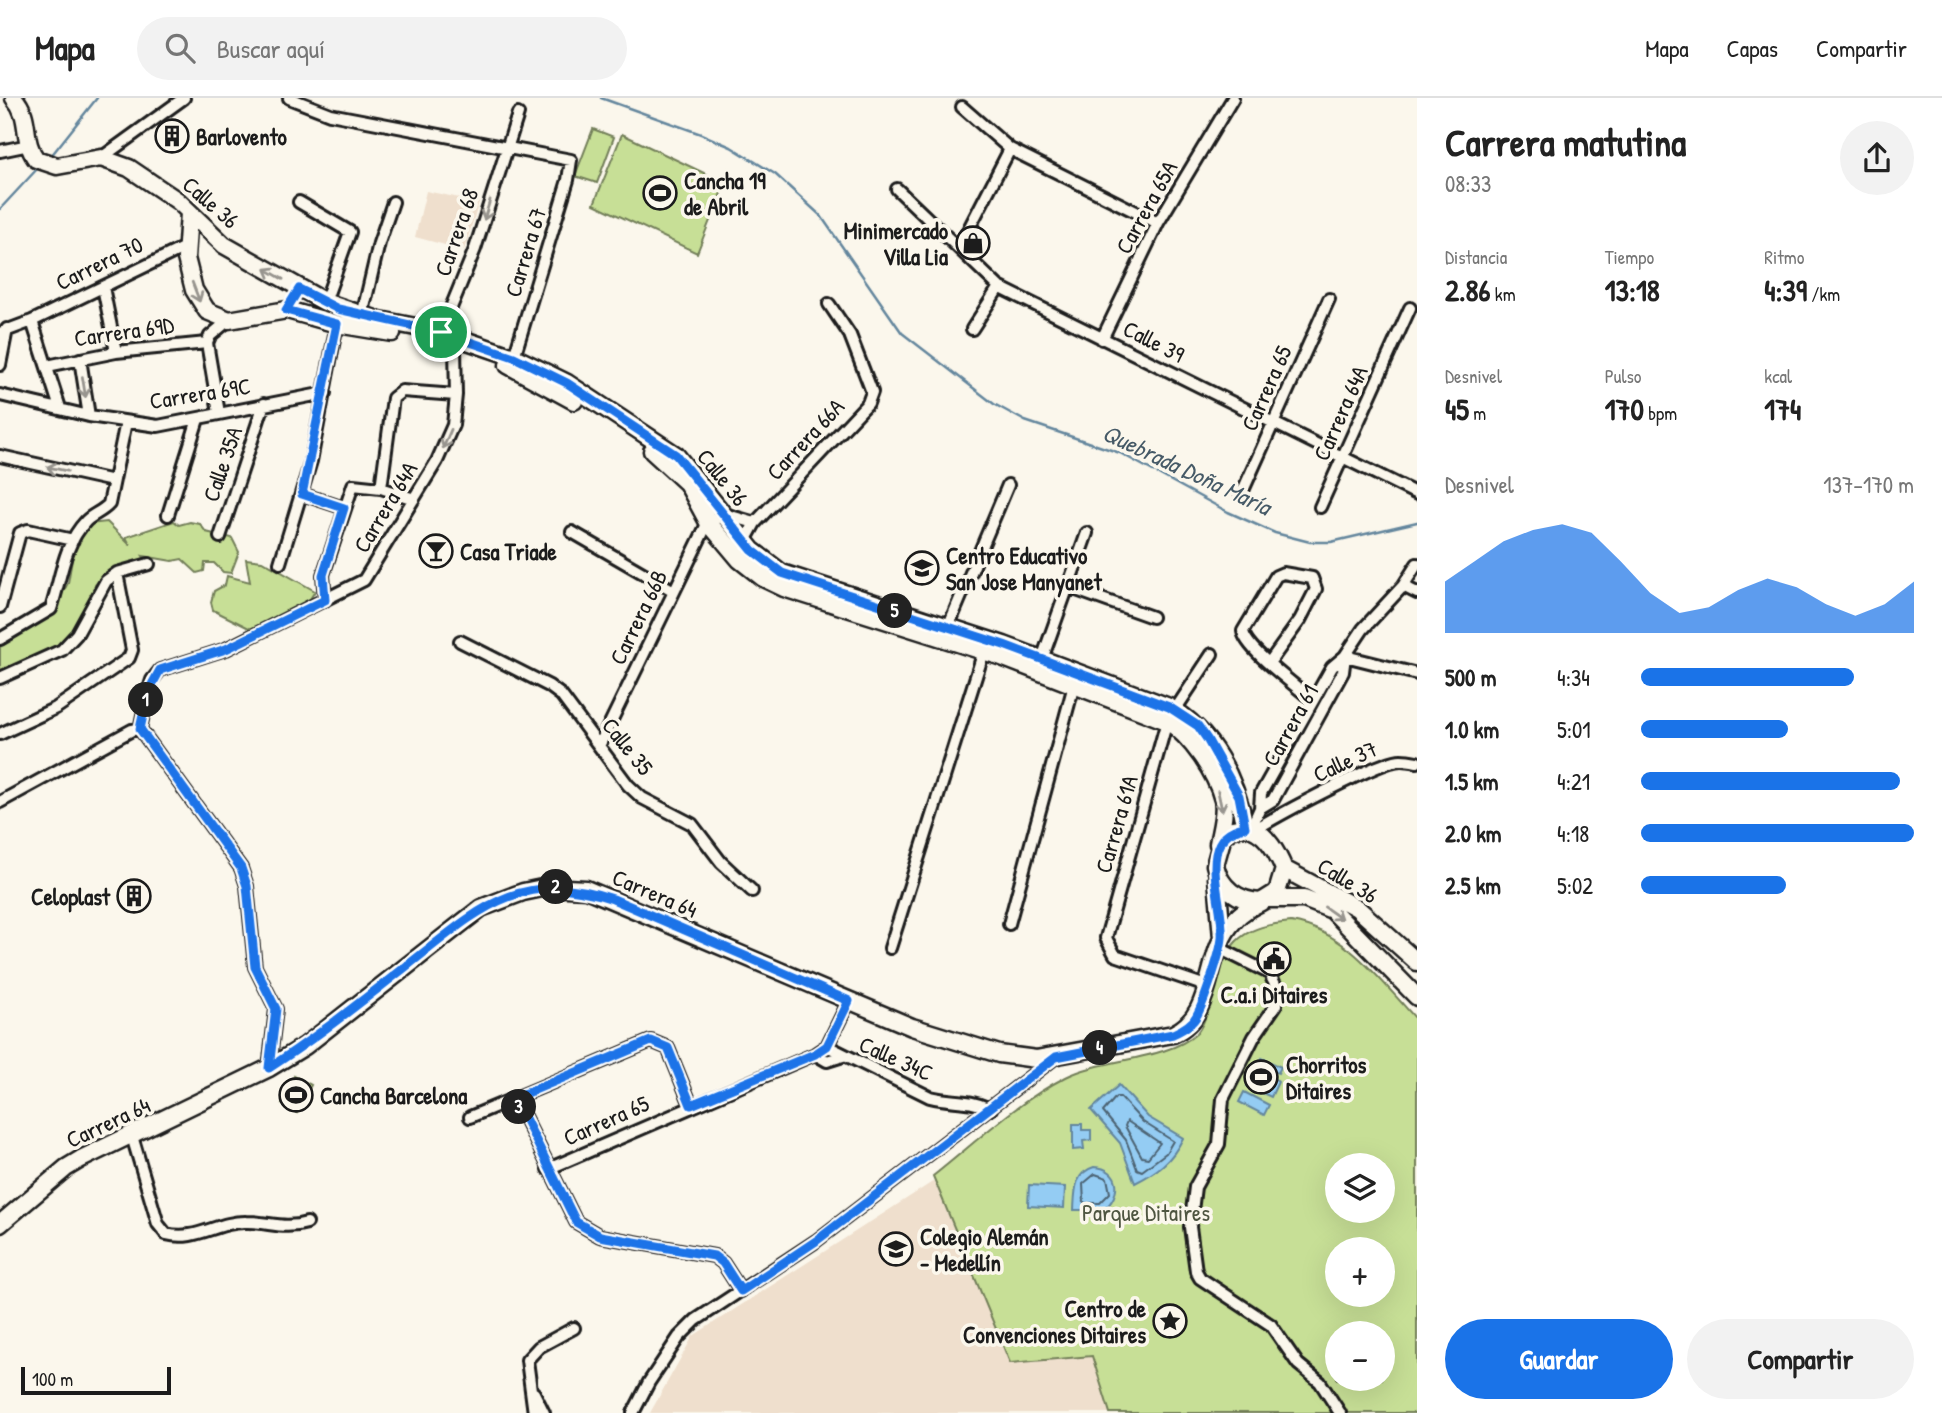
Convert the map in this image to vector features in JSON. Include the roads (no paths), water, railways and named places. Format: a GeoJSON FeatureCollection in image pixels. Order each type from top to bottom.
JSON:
{"type":"FeatureCollection","features":[{"type":"Feature","properties":{"kind":"main road"},"geometry":{"type":"LineString","coordinates":[[23,102],[38,156]]}},
{"type":"Feature","properties":{"kind":"main road","name":"Calle 36"},"geometry":{"type":"LineString","coordinates":[[38,156],[100,158],[129,168],[156,185],[224,245],[325,302],[362,316],[441,332],[514,357],[567,383],[676,455],[745,541],[768,564],[797,580],[1042,659],[1198,726],[1239,796],[1251,828]]}},
{"type":"Feature","properties":{"kind":"main road"},"geometry":{"type":"LineString","coordinates":[[189,213],[182,252],[199,301],[206,311],[229,320],[286,310],[299,289]]}},
{"type":"Feature","properties":{"kind":"main road"},"geometry":{"type":"LineString","coordinates":[[182,252],[224,245]]}},
{"type":"Feature","properties":{"kind":"main road","name":"Calle 36"},"geometry":{"type":"LineString","coordinates":[[286,310],[337,324],[455,348],[510,366],[620,428],[674,469],[687,484],[708,522],[740,559],[763,578],[784,589],[1171,715],[1192,742],[1223,801],[1218,844]]}},
{"type":"Feature","properties":{"kind":"main road"},"geometry":{"type":"LineString","coordinates":[[1251,828],[1272,847],[1284,869],[1281,883],[1265,901],[1241,899],[1228,890],[1217,873],[1215,856],[1218,844],[1233,829],[1251,828]]}},
{"type":"Feature","properties":{"kind":"main road","name":"Calle 36"},"geometry":{"type":"LineString","coordinates":[[1284,869],[1357,908],[1417,962]]}},
{"type":"Feature","properties":{"kind":"main road","name":"Carrera 64"},"geometry":{"type":"LineString","coordinates":[[1217,873],[1221,943]]}},
{"type":"Feature","properties":{"kind":"main road","name":"Carrera 64"},"geometry":{"type":"LineString","coordinates":[[0,1224],[66,1168],[96,1151],[134,1144],[305,1046],[481,908],[523,892],[547,887],[582,888],[912,1027],[999,1054],[1025,1059],[1056,1057],[1164,1036],[1184,1029],[1197,1016],[1221,943],[1232,922],[1265,901]]}},
{"type":"Feature","properties":{"kind":"main road","name":"Calle 36"},"geometry":{"type":"LineString","coordinates":[[1265,901],[1304,899],[1332,910],[1417,997]]}},
{"type":"Feature","properties":{"kind":"street"},"geometry":{"type":"LineString","coordinates":[[100,158],[184,98]]}},
{"type":"Feature","properties":{"kind":"street"},"geometry":{"type":"LineString","coordinates":[[289,98],[330,114],[507,145]]}},
{"type":"Feature","properties":{"kind":"street","name":"Carrera 65A"},"geometry":{"type":"LineString","coordinates":[[1102,339],[1158,223],[1233,98]]}},
{"type":"Feature","properties":{"kind":"street"},"geometry":{"type":"LineString","coordinates":[[962,107],[1010,149],[1158,223]]}},
{"type":"Feature","properties":{"kind":"street","name":"Carrera 68"},"geometry":{"type":"LineString","coordinates":[[441,332],[475,249],[518,114]]}},
{"type":"Feature","properties":{"kind":"street","name":"Carrera 67"},"geometry":{"type":"LineString","coordinates":[[507,145],[571,160],[568,180],[514,357]]}},
{"type":"Feature","properties":{"kind":"street"},"geometry":{"type":"LineString","coordinates":[[959,248],[1010,149]]}},
{"type":"Feature","properties":{"kind":"street"},"geometry":{"type":"LineString","coordinates":[[0,151],[38,156]]}},
{"type":"Feature","properties":{"kind":"street","name":"Calle 39"},"geometry":{"type":"LineString","coordinates":[[897,189],[999,287],[1417,494]]}},
{"type":"Feature","properties":{"kind":"street"},"geometry":{"type":"LineString","coordinates":[[299,202],[350,232],[325,302]]}},
{"type":"Feature","properties":{"kind":"street"},"geometry":{"type":"LineString","coordinates":[[362,316],[379,243],[393,202]]}},
{"type":"Feature","properties":{"kind":"street","name":"Carrera 70"},"geometry":{"type":"LineString","coordinates":[[4,331],[32,321],[182,252]]}},
{"type":"Feature","properties":{"kind":"street"},"geometry":{"type":"LineString","coordinates":[[103,287],[116,352]]}},
{"type":"Feature","properties":{"kind":"street"},"geometry":{"type":"LineString","coordinates":[[972,329],[999,287]]}},
{"type":"Feature","properties":{"kind":"street","name":"Carrera 65"},"geometry":{"type":"LineString","coordinates":[[1241,495],[1329,299]]}},
{"type":"Feature","properties":{"kind":"street","name":"Carrera 66A"},"geometry":{"type":"LineString","coordinates":[[745,541],[755,523],[868,403],[872,392],[850,335],[829,304]]}},
{"type":"Feature","properties":{"kind":"street","name":"Carrera 64A"},"geometry":{"type":"LineString","coordinates":[[1320,507],[1410,308]]}},
{"type":"Feature","properties":{"kind":"street"},"geometry":{"type":"LineString","coordinates":[[219,413],[207,343],[210,336],[229,320]]}},
{"type":"Feature","properties":{"kind":"street"},"geometry":{"type":"LineString","coordinates":[[32,321],[60,408]]}},
{"type":"Feature","properties":{"kind":"street"},"geometry":{"type":"LineString","coordinates":[[280,563],[302,494],[325,393],[337,324]]}},
{"type":"Feature","properties":{"kind":"street"},"geometry":{"type":"LineString","coordinates":[[0,365],[4,331]]}},
{"type":"Feature","properties":{"kind":"street","name":"Carrera 69D"},"geometry":{"type":"LineString","coordinates":[[47,366],[116,352],[207,343]]}},
{"type":"Feature","properties":{"kind":"street","name":"Carrera 64A"},"geometry":{"type":"LineString","coordinates":[[140,729],[148,692],[160,670],[226,649],[364,580],[438,460],[453,425],[456,395],[455,348]]}},
{"type":"Feature","properties":{"kind":"street"},"geometry":{"type":"LineString","coordinates":[[80,359],[89,416]]}},
{"type":"Feature","properties":{"kind":"street"},"geometry":{"type":"LineString","coordinates":[[381,488],[393,398],[408,391],[456,395]]}},
{"type":"Feature","properties":{"kind":"street","name":"Carrera 69C"},"geometry":{"type":"LineString","coordinates":[[0,395],[89,416],[158,426],[325,393]]}},
{"type":"Feature","properties":{"kind":"street","name":"Calle 35A"},"geometry":{"type":"LineString","coordinates":[[220,537],[264,404]]}},
{"type":"Feature","properties":{"kind":"street"},"geometry":{"type":"LineString","coordinates":[[168,515],[198,419]]}},
{"type":"Feature","properties":{"kind":"street"},"geometry":{"type":"LineString","coordinates":[[0,639],[51,609],[63,561],[73,540],[85,522],[109,504],[126,422]]}},
{"type":"Feature","properties":{"kind":"street"},"geometry":{"type":"LineString","coordinates":[[0,456],[113,481]]}},
{"type":"Feature","properties":{"kind":"street"},"geometry":{"type":"LineString","coordinates":[[325,600],[323,575],[354,485],[381,488],[414,499]]}},
{"type":"Feature","properties":{"kind":"street"},"geometry":{"type":"LineString","coordinates":[[948,627],[1008,485]]}},
{"type":"Feature","properties":{"kind":"street"},"geometry":{"type":"LineString","coordinates":[[302,494],[344,508]]}},
{"type":"Feature","properties":{"kind":"street"},"geometry":{"type":"LineString","coordinates":[[708,522],[724,514],[755,523]]}},
{"type":"Feature","properties":{"kind":"street","name":"Carrera 66B"},"geometry":{"type":"LineString","coordinates":[[599,746],[708,522]]}},
{"type":"Feature","properties":{"kind":"street"},"geometry":{"type":"LineString","coordinates":[[0,607],[20,533],[28,530],[73,540]]}},
{"type":"Feature","properties":{"kind":"street"},"geometry":{"type":"LineString","coordinates":[[572,532],[674,591]]}},
{"type":"Feature","properties":{"kind":"street"},"geometry":{"type":"LineString","coordinates":[[1042,659],[1087,533]]}},
{"type":"Feature","properties":{"kind":"street"},"geometry":{"type":"LineString","coordinates":[[0,678],[62,650],[77,634],[102,586],[117,573],[149,564]]}},
{"type":"Feature","properties":{"kind":"street","name":"Carrera 61"},"geometry":{"type":"LineString","coordinates":[[1251,828],[1260,808],[1261,793],[1332,667],[1345,656],[1363,629],[1402,586],[1417,564]]}},
{"type":"Feature","properties":{"kind":"street"},"geometry":{"type":"LineString","coordinates":[[0,733],[56,708],[129,658],[132,650],[117,573]]}},
{"type":"Feature","properties":{"kind":"street"},"geometry":{"type":"LineString","coordinates":[[1269,663],[1300,620],[1315,589],[1312,578],[1283,573],[1276,576],[1244,625],[1244,639],[1269,663],[1312,700]]}},
{"type":"Feature","properties":{"kind":"street"},"geometry":{"type":"LineString","coordinates":[[1402,586],[1417,593]]}},
{"type":"Feature","properties":{"kind":"street"},"geometry":{"type":"LineString","coordinates":[[1068,587],[1153,617]]}},
{"type":"Feature","properties":{"kind":"street","name":"Calle 35"},"geometry":{"type":"LineString","coordinates":[[460,641],[549,686],[561,695],[628,785],[642,798],[692,824],[721,862],[752,891]]}},
{"type":"Feature","properties":{"kind":"street"},"geometry":{"type":"LineString","coordinates":[[890,948],[984,652]]}},
{"type":"Feature","properties":{"kind":"street","name":"Carrera 61A"},"geometry":{"type":"LineString","coordinates":[[1206,986],[1115,955],[1106,938],[1171,715],[1212,654]]}},
{"type":"Feature","properties":{"kind":"street"},"geometry":{"type":"LineString","coordinates":[[1345,656],[1417,674]]}},
{"type":"Feature","properties":{"kind":"street","name":"Carrera 61"},"geometry":{"type":"LineString","coordinates":[[1260,808],[1273,800],[1343,672],[1345,656]]}},
{"type":"Feature","properties":{"kind":"street"},"geometry":{"type":"LineString","coordinates":[[1009,924],[1074,685]]}},
{"type":"Feature","properties":{"kind":"street"},"geometry":{"type":"LineString","coordinates":[[0,802],[132,730],[140,729],[241,868],[247,886],[255,967],[276,1009],[269,1068]]}},
{"type":"Feature","properties":{"kind":"street","name":"Calle 37"},"geometry":{"type":"LineString","coordinates":[[1251,828],[1368,771],[1399,759],[1417,762]]}},
{"type":"Feature","properties":{"kind":"street"},"geometry":{"type":"LineString","coordinates":[[1221,943],[1269,973],[1278,995],[1276,1005],[1254,1037],[1223,1099],[1219,1144],[1195,1187],[1190,1227],[1196,1270],[1200,1278],[1271,1325],[1298,1364],[1320,1382],[1337,1409]]}},
{"type":"Feature","properties":{"kind":"street"},"geometry":{"type":"LineString","coordinates":[[827,1046],[849,1001]]}},
{"type":"Feature","properties":{"kind":"street"},"geometry":{"type":"LineString","coordinates":[[470,1116],[651,1041],[668,1048],[691,1105]]}},
{"type":"Feature","properties":{"kind":"street","name":"Carrera 65"},"geometry":{"type":"LineString","coordinates":[[548,1169],[691,1105],[815,1054],[827,1046]]}},
{"type":"Feature","properties":{"kind":"street","name":"Calle 34C"},"geometry":{"type":"LineString","coordinates":[[827,1046],[930,1097],[947,1101],[972,1101],[991,1109]]}},
{"type":"Feature","properties":{"kind":"street"},"geometry":{"type":"LineString","coordinates":[[815,1054],[827,1061],[843,1056]]}},
{"type":"Feature","properties":{"kind":"street"},"geometry":{"type":"LineString","coordinates":[[633,1413],[649,1382],[679,1337],[696,1320],[823,1237],[1056,1057]]}},
{"type":"Feature","properties":{"kind":"street"},"geometry":{"type":"LineString","coordinates":[[515,1098],[576,1222],[600,1236],[714,1256],[723,1263],[741,1291]]}},
{"type":"Feature","properties":{"kind":"street"},"geometry":{"type":"LineString","coordinates":[[134,1144],[158,1224],[166,1234],[190,1237],[248,1222],[291,1228],[307,1223]]}},
{"type":"Feature","properties":{"kind":"street"},"geometry":{"type":"LineString","coordinates":[[534,1413],[527,1360],[538,1347],[574,1328]]}},
{"type":"Feature","properties":{"kind":"street"},"geometry":{"type":"LineString","coordinates":[[528,1379],[544,1413]]}},
{"type":"Feature","properties":{"kind":"water","name":"Chorritos Ditaires"},"geometry":{"type":"Polygon","coordinates":[[[1262,1058],[1281,1067],[1278,1073],[1271,1070],[1269,1074],[1278,1082],[1271,1097],[1247,1086],[1254,1071],[1264,1072],[1266,1068],[1259,1064],[1262,1058]]]}},
{"type":"Feature","properties":{"kind":"water"},"geometry":{"type":"Polygon","coordinates":[[[1119,1085],[1148,1117],[1183,1138],[1163,1165],[1135,1183],[1120,1143],[1091,1110],[1119,1085]]]}},
{"type":"Feature","properties":{"kind":"water","name":"Chorritos Ditaires"},"geometry":{"type":"Polygon","coordinates":[[[1244,1092],[1269,1105],[1264,1115],[1239,1102],[1244,1092]]]}},
{"type":"Feature","properties":{"kind":"water"},"geometry":{"type":"Polygon","coordinates":[[[1073,1124],[1082,1124],[1082,1130],[1091,1130],[1091,1140],[1083,1141],[1084,1149],[1073,1150],[1073,1124]]]}},
{"type":"Feature","properties":{"kind":"water"},"geometry":{"type":"Polygon","coordinates":[[[1094,1167],[1110,1172],[1114,1177],[1114,1198],[1103,1210],[1074,1210],[1079,1178],[1094,1167]]]}},
{"type":"Feature","properties":{"kind":"water"},"geometry":{"type":"Polygon","coordinates":[[[1029,1185],[1065,1187],[1064,1208],[1028,1206],[1029,1185]]]}},
{"type":"Feature","properties":{"kind":"waterway"},"geometry":{"type":"LineString","coordinates":[[51,156],[97,98]]}},
{"type":"Feature","properties":{"kind":"waterway","name":"Quebrada Doña María"},"geometry":{"type":"LineString","coordinates":[[601,98],[731,147],[775,174],[821,216],[902,333],[994,404],[1025,421],[1120,453],[1228,512],[1275,533],[1310,542],[1331,542],[1417,522]]}},
{"type":"Feature","properties":{"kind":"waterway"},"geometry":{"type":"LineString","coordinates":[[0,209],[38,168]]}},
{"type":"Feature","properties":{"kind":"place","name":"Barlovento"},"geometry":{"type":"Point","coordinates":[172,136]}},
{"type":"Feature","properties":{"kind":"place","name":"Cancha 19 de Abril"},"geometry":{"type":"Point","coordinates":[660,193]}},
{"type":"Feature","properties":{"kind":"place","name":"Minimercado Villa Lia"},"geometry":{"type":"Point","coordinates":[973,243]}},
{"type":"Feature","properties":{"kind":"place","name":"Casa Triade"},"geometry":{"type":"Point","coordinates":[436,551]}},
{"type":"Feature","properties":{"kind":"place","name":"Centro Educativo San Jose Manyanet"},"geometry":{"type":"Point","coordinates":[922,568]}},
{"type":"Feature","properties":{"kind":"place","name":"Celoplast"},"geometry":{"type":"Point","coordinates":[134,896]}},
{"type":"Feature","properties":{"kind":"place","name":"C.a.i Ditaires"},"geometry":{"type":"Point","coordinates":[1274,959]}},
{"type":"Feature","properties":{"kind":"place","name":"Chorritos Ditaires"},"geometry":{"type":"Point","coordinates":[1261,1077]}},
{"type":"Feature","properties":{"kind":"place","name":"Cancha Barcelona"},"geometry":{"type":"Point","coordinates":[296,1095]}},
{"type":"Feature","properties":{"kind":"place","name":"Colegio Alemán - Medellín"},"geometry":{"type":"Point","coordinates":[896,1249]}},
{"type":"Feature","properties":{"kind":"place","name":"Centro de Convenciones Ditaires"},"geometry":{"type":"Point","coordinates":[1170,1321]}},
{"type":"Feature","properties":{"kind":"park label","name":"Parque Ditaires"},"geometry":{"type":"Point","coordinates":[1146,1212]}}]}
